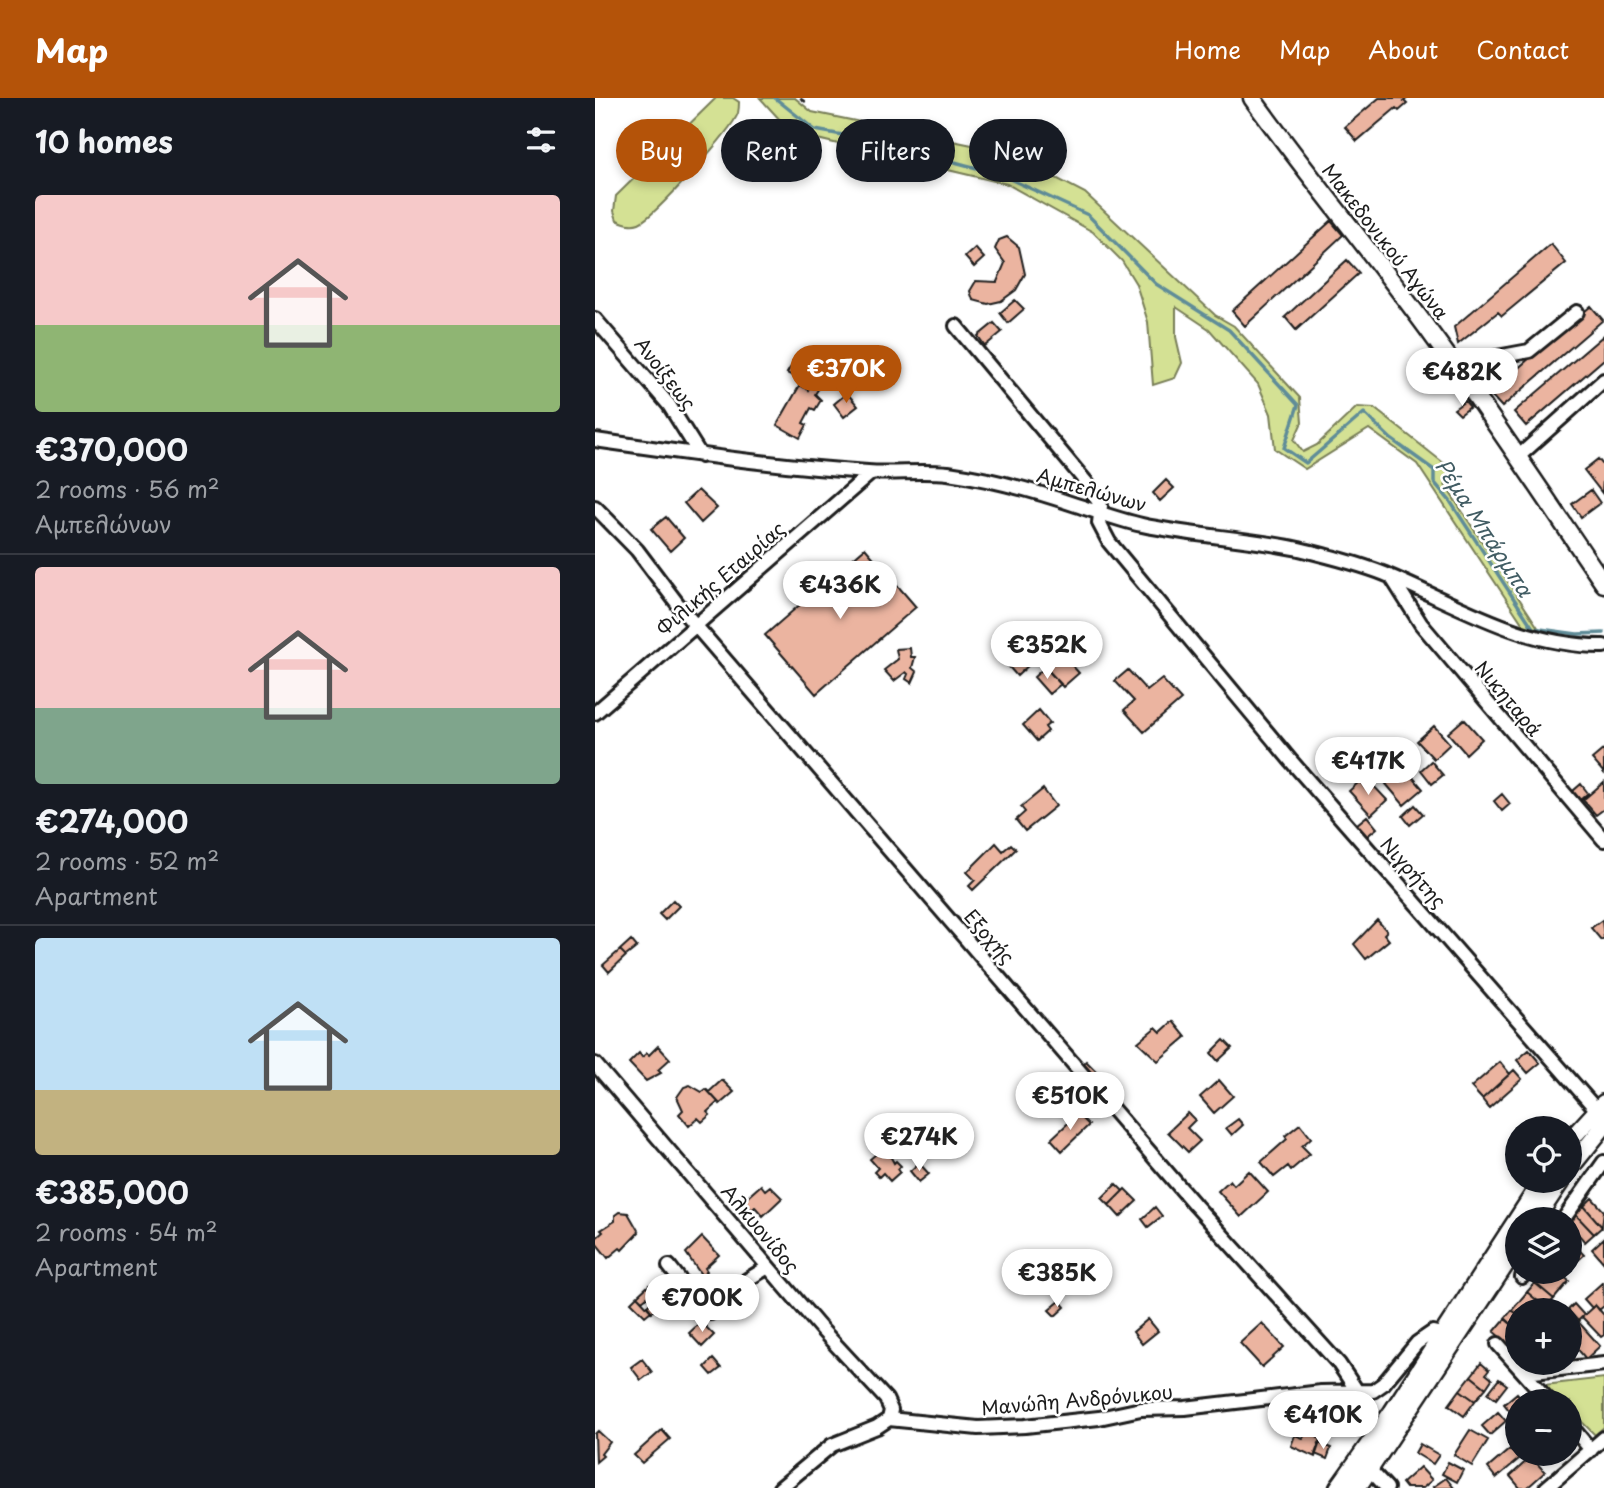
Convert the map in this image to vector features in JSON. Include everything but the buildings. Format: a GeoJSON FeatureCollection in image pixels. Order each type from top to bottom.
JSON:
{"type":"FeatureCollection","features":[{"type":"Feature","properties":{"kind":"main road","name":"Μακεδονικού Αγώνα"},"geometry":{"type":"LineString","coordinates":[[1252,98],[1311,180],[1373,256],[1466,382],[1604,584]]}},
{"type":"Feature","properties":{"kind":"main road"},"geometry":{"type":"LineString","coordinates":[[1582,1129],[1602,1110]]}},
{"type":"Feature","properties":{"kind":"main road"},"geometry":{"type":"LineString","coordinates":[[1582,1153],[1604,1126]]}},
{"type":"Feature","properties":{"kind":"main road"},"geometry":{"type":"LineString","coordinates":[[1338,1488],[1534,1193]]}},
{"type":"Feature","properties":{"kind":"main road"},"geometry":{"type":"LineString","coordinates":[[1357,1488],[1505,1265]]}},
{"type":"Feature","properties":{"kind":"street"},"geometry":{"type":"LineString","coordinates":[[1466,382],[1484,364],[1497,357],[1529,351],[1577,312]]}},
{"type":"Feature","properties":{"kind":"street","name":"Ανοίξεως"},"geometry":{"type":"LineString","coordinates":[[595,318],[661,396],[688,432],[701,456]]}},
{"type":"Feature","properties":{"kind":"street","name":"Νιγρήτης"},"geometry":{"type":"LineString","coordinates":[[956,326],[1086,482],[1098,499],[1101,530],[1109,542],[1291,761],[1602,1110]]}},
{"type":"Feature","properties":{"kind":"street"},"geometry":{"type":"LineString","coordinates":[[1518,457],[1604,380]]}},
{"type":"Feature","properties":{"kind":"street","name":"Αμπελώνων"},"geometry":{"type":"LineString","coordinates":[[595,440],[701,456],[871,473],[957,475],[1038,492],[1100,514],[1143,525],[1296,549],[1342,559],[1392,577],[1529,637],[1604,646]]}},
{"type":"Feature","properties":{"kind":"street","name":"Φιλικής Εταιρίας"},"geometry":{"type":"LineString","coordinates":[[595,713],[871,473]]}},
{"type":"Feature","properties":{"kind":"street","name":"Εξοχής"},"geometry":{"type":"LineString","coordinates":[[595,507],[637,550],[695,625],[1196,1206],[1339,1364],[1357,1391]]}},
{"type":"Feature","properties":{"kind":"street","name":"Νικηταρά"},"geometry":{"type":"LineString","coordinates":[[1392,577],[1421,624],[1604,840]]}},
{"type":"Feature","properties":{"kind":"street","name":"Αλκυονίδος"},"geometry":{"type":"LineString","coordinates":[[595,1064],[768,1267],[886,1399],[891,1410],[889,1419]]}},
{"type":"Feature","properties":{"kind":"street"},"geometry":{"type":"LineString","coordinates":[[1572,1207],[1604,1162]]}},
{"type":"Feature","properties":{"kind":"street"},"geometry":{"type":"LineString","coordinates":[[669,1266],[701,1307],[710,1313],[747,1280],[768,1267]]}},
{"type":"Feature","properties":{"kind":"street","name":"Μανώλη Ανδρόνικου"},"geometry":{"type":"LineString","coordinates":[[889,1419],[978,1428],[1025,1426],[1086,1420],[1142,1409],[1185,1408],[1378,1388],[1430,1332],[1442,1334]]}},
{"type":"Feature","properties":{"kind":"street"},"geometry":{"type":"LineString","coordinates":[[1498,1344],[1505,1352]]}},
{"type":"Feature","properties":{"kind":"street"},"geometry":{"type":"LineString","coordinates":[[1582,1367],[1604,1364]]}},
{"type":"Feature","properties":{"kind":"street"},"geometry":{"type":"LineString","coordinates":[[1527,1375],[1539,1389]]}},
{"type":"Feature","properties":{"kind":"street"},"geometry":{"type":"LineString","coordinates":[[780,1488],[832,1446],[889,1419]]}},
{"type":"Feature","properties":{"kind":"street"},"geometry":{"type":"LineString","coordinates":[[1546,1488],[1604,1438]]}},
{"type":"Feature","properties":{"kind":"street"},"geometry":{"type":"LineString","coordinates":[[1582,1439],[1591,1450]]}},
{"type":"Feature","properties":{"kind":"street"},"geometry":{"type":"LineString","coordinates":[[1370,1470],[1387,1488]]}},
{"type":"Feature","properties":{"kind":"path"},"geometry":{"type":"LineString","coordinates":[[800,98],[807,103]]}},
{"type":"Feature","properties":{"kind":"green space"},"geometry":{"type":"Polygon","coordinates":[[[716,98],[733,98],[739,102],[735,119],[721,119],[721,138],[707,154],[707,119],[695,119],[716,98]]]}},
{"type":"Feature","properties":{"kind":"green space"},"geometry":{"type":"Polygon","coordinates":[[[760,98],[795,98],[812,112],[846,119],[836,119],[836,143],[822,140],[822,119],[779,119],[760,98]]]}},
{"type":"Feature","properties":{"kind":"green space"},"geometry":{"type":"Polygon","coordinates":[[[955,141],[969,144],[969,175],[955,172],[955,141]]]}},
{"type":"Feature","properties":{"kind":"green space"},"geometry":{"type":"Polygon","coordinates":[[[630,182],[683,182],[639,223],[617,220],[614,211],[616,196],[630,182]]]}},
{"type":"Feature","properties":{"kind":"green space"},"geometry":{"type":"Polygon","coordinates":[[[999,182],[1064,182],[1085,193],[1215,315],[1234,326],[1300,398],[1302,422],[1294,440],[1303,452],[1317,445],[1357,407],[1374,408],[1450,468],[1445,485],[1539,629],[1526,629],[1417,464],[1369,429],[1305,469],[1275,449],[1271,414],[1258,384],[1209,329],[1176,307],[1176,337],[1182,363],[1175,378],[1153,385],[1148,322],[1136,284],[1122,261],[1093,232],[1007,184],[999,182]]]}},
{"type":"Feature","properties":{"kind":"green space"},"geometry":{"type":"Polygon","coordinates":[[[1604,1378],[1604,1427],[1595,1435],[1582,1422],[1582,1389],[1548,1389],[1544,1385],[1604,1378]]]}},
{"type":"Feature","properties":{"kind":"waterway","name":"Ρέμα Μπάρμπα"},"geometry":{"type":"LineString","coordinates":[[775,98],[815,130],[881,142],[999,174],[1088,215],[1156,284],[1229,330],[1298,405],[1284,448],[1306,463],[1364,413],[1391,439],[1434,470],[1434,482],[1450,501],[1533,628],[1577,634],[1604,633]]}}]}
